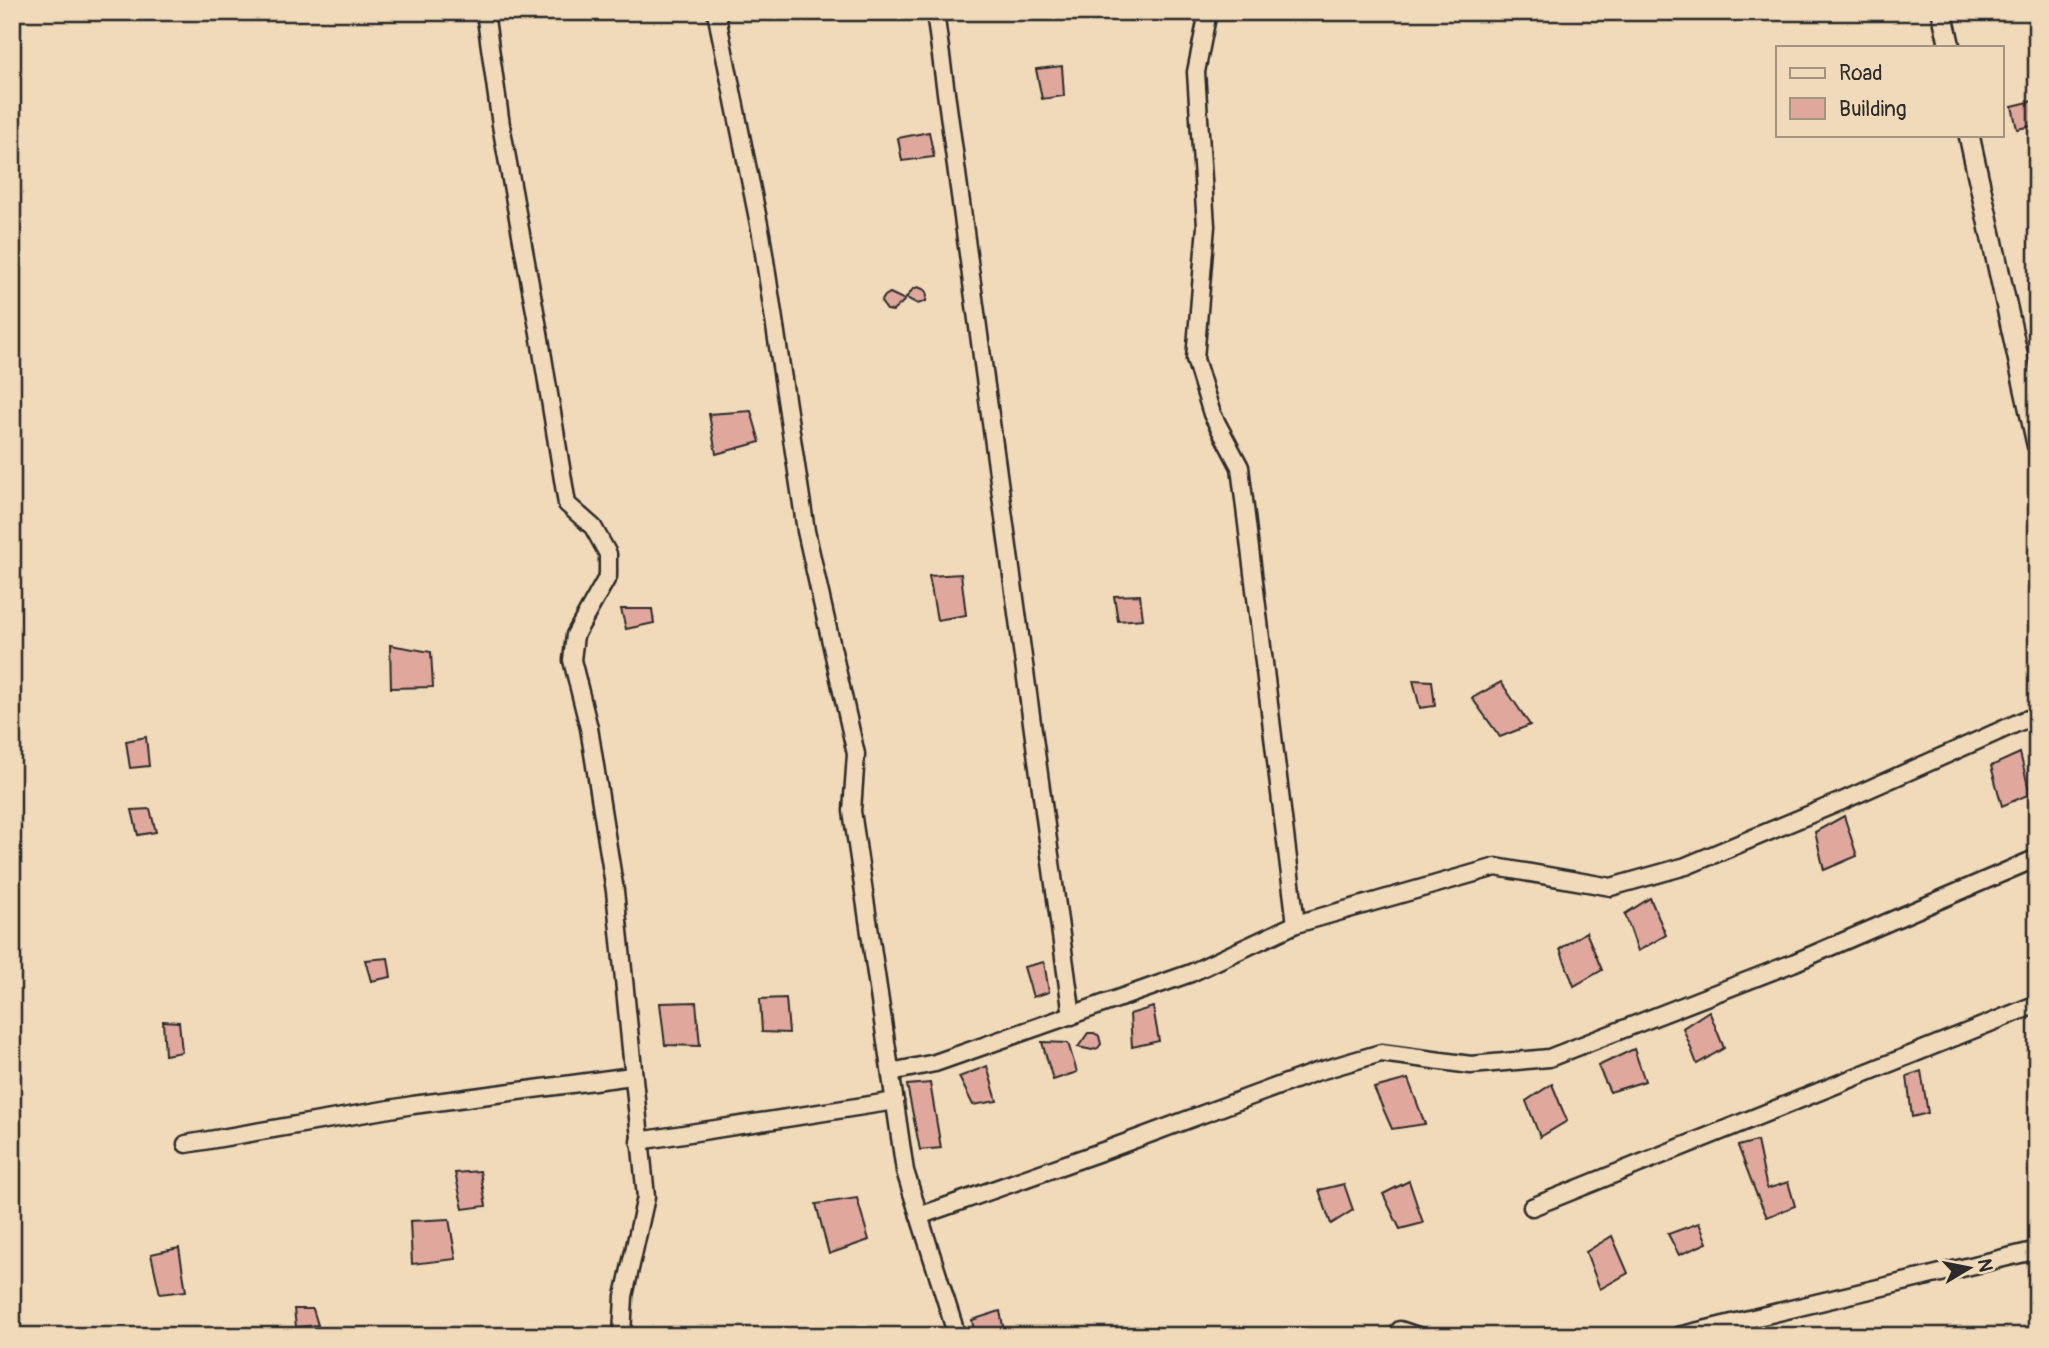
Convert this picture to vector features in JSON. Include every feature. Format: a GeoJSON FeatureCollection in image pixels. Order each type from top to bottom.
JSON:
{"type":"FeatureCollection","features":[{"type":"Feature","properties":{"kind":"street"},"geometry":{"type":"LineString","coordinates":[[485,12],[501,125],[567,503],[593,527],[608,554],[608,576],[575,635],[572,660],[589,728],[615,891],[646,1197],[624,1296],[622,1336]]}},
{"type":"Feature","properties":{"kind":"street"},"geometry":{"type":"LineString","coordinates":[[716,12],[761,234],[806,531],[856,754],[852,811],[905,1171],[957,1336]]}},
{"type":"Feature","properties":{"kind":"street"},"geometry":{"type":"LineString","coordinates":[[935,12],[1072,1016]]}},
{"type":"Feature","properties":{"kind":"street"},"geometry":{"type":"LineString","coordinates":[[1208,12],[1196,72],[1206,226],[1195,359],[1212,414],[1240,467],[1296,924]]}},
{"type":"Feature","properties":{"kind":"street"},"geometry":{"type":"LineString","coordinates":[[1942,12],[1950,46]]}},
{"type":"Feature","properties":{"kind":"street"},"geometry":{"type":"LineString","coordinates":[[1969,136],[2037,444]]}},
{"type":"Feature","properties":{"kind":"street"},"geometry":{"type":"LineString","coordinates":[[891,1072],[935,1063],[1191,973],[1296,924],[1496,867],[1611,887],[1686,866],[1842,801],[2024,720],[2037,718]]}},
{"type":"Feature","properties":{"kind":"street"},"geometry":{"type":"LineString","coordinates":[[919,1216],[1316,1072],[1381,1053],[1471,1065],[1549,1059],[1793,962],[2037,858]]}},
{"type":"Feature","properties":{"kind":"street"},"geometry":{"type":"LineString","coordinates":[[1532,1207],[2037,1004]]}},
{"type":"Feature","properties":{"kind":"street"},"geometry":{"type":"LineString","coordinates":[[186,1144],[413,1105],[632,1076]]}},
{"type":"Feature","properties":{"kind":"street"},"geometry":{"type":"LineString","coordinates":[[639,1141],[895,1101]]}},
{"type":"Feature","properties":{"kind":"street"},"geometry":{"type":"LineString","coordinates":[[1678,1336],[2037,1250]]}},
{"type":"Feature","properties":{"kind":"street"},"geometry":{"type":"LineString","coordinates":[[1400,1330],[1418,1336]]}},
{"type":"Feature","properties":{"kind":"building"},"geometry":{"type":"Polygon","coordinates":[[[1062,66],[1064,96],[1042,99],[1036,69],[1062,66]]]}},
{"type":"Feature","properties":{"kind":"building"},"geometry":{"type":"Polygon","coordinates":[[[2037,100],[2037,125],[2017,129],[2012,106],[2037,100]]]}},
{"type":"Feature","properties":{"kind":"building"},"geometry":{"type":"Polygon","coordinates":[[[929,132],[934,157],[902,161],[898,138],[929,132]]]}},
{"type":"Feature","properties":{"kind":"building"},"geometry":{"type":"Polygon","coordinates":[[[918,287],[925,290],[927,295],[926,301],[918,304],[906,298],[918,287]]]}},
{"type":"Feature","properties":{"kind":"building"},"geometry":{"type":"Polygon","coordinates":[[[890,293],[905,300],[893,311],[887,310],[881,302],[890,293]]]}},
{"type":"Feature","properties":{"kind":"building"},"geometry":{"type":"Polygon","coordinates":[[[751,411],[760,442],[716,454],[709,414],[751,411]]]}},
{"type":"Feature","properties":{"kind":"building"},"geometry":{"type":"Polygon","coordinates":[[[961,574],[966,615],[937,620],[929,576],[961,574]]]}},
{"type":"Feature","properties":{"kind":"building"},"geometry":{"type":"Polygon","coordinates":[[[1140,595],[1143,619],[1118,621],[1114,596],[1140,595]]]}},
{"type":"Feature","properties":{"kind":"building"},"geometry":{"type":"Polygon","coordinates":[[[621,609],[652,609],[654,623],[626,629],[621,609]]]}},
{"type":"Feature","properties":{"kind":"building"},"geometry":{"type":"Polygon","coordinates":[[[390,645],[431,652],[433,687],[391,688],[390,645]]]}},
{"type":"Feature","properties":{"kind":"building"},"geometry":{"type":"Polygon","coordinates":[[[1413,680],[1432,681],[1435,706],[1420,708],[1413,680]]]}},
{"type":"Feature","properties":{"kind":"building"},"geometry":{"type":"Polygon","coordinates":[[[1501,682],[1530,725],[1500,737],[1472,698],[1501,682]]]}},
{"type":"Feature","properties":{"kind":"building"},"geometry":{"type":"Polygon","coordinates":[[[146,737],[149,766],[130,768],[126,741],[146,737]]]}},
{"type":"Feature","properties":{"kind":"building"},"geometry":{"type":"Polygon","coordinates":[[[2020,753],[2030,794],[2002,806],[1991,766],[2020,753]]]}},
{"type":"Feature","properties":{"kind":"building"},"geometry":{"type":"Polygon","coordinates":[[[150,809],[156,832],[138,835],[132,810],[150,809]]]}},
{"type":"Feature","properties":{"kind":"building"},"geometry":{"type":"Polygon","coordinates":[[[1844,816],[1857,856],[1824,870],[1815,832],[1844,816]]]}},
{"type":"Feature","properties":{"kind":"building"},"geometry":{"type":"Polygon","coordinates":[[[1650,898],[1666,935],[1638,951],[1625,914],[1650,898]]]}},
{"type":"Feature","properties":{"kind":"building"},"geometry":{"type":"Polygon","coordinates":[[[1586,932],[1602,970],[1574,986],[1560,949],[1586,932]]]}},
{"type":"Feature","properties":{"kind":"building"},"geometry":{"type":"Polygon","coordinates":[[[388,958],[391,977],[371,981],[365,960],[388,958]]]}},
{"type":"Feature","properties":{"kind":"building"},"geometry":{"type":"Polygon","coordinates":[[[1044,962],[1049,992],[1033,997],[1024,967],[1044,962]]]}},
{"type":"Feature","properties":{"kind":"building"},"geometry":{"type":"Polygon","coordinates":[[[786,998],[789,1033],[762,1032],[760,999],[786,998]]]}},
{"type":"Feature","properties":{"kind":"building"},"geometry":{"type":"Polygon","coordinates":[[[696,1002],[700,1046],[665,1045],[660,1003],[696,1002]]]}},
{"type":"Feature","properties":{"kind":"building"},"geometry":{"type":"Polygon","coordinates":[[[1153,1007],[1159,1041],[1132,1047],[1130,1014],[1153,1007]]]}},
{"type":"Feature","properties":{"kind":"building"},"geometry":{"type":"Polygon","coordinates":[[[1709,1011],[1724,1048],[1697,1064],[1683,1028],[1709,1011]]]}},
{"type":"Feature","properties":{"kind":"building"},"geometry":{"type":"Polygon","coordinates":[[[163,1021],[179,1022],[182,1052],[165,1055],[163,1021]]]}},
{"type":"Feature","properties":{"kind":"building"},"geometry":{"type":"Polygon","coordinates":[[[1088,1033],[1099,1036],[1101,1044],[1098,1048],[1092,1050],[1078,1047],[1088,1033]]]}},
{"type":"Feature","properties":{"kind":"building"},"geometry":{"type":"Polygon","coordinates":[[[1042,1042],[1068,1043],[1077,1072],[1053,1080],[1042,1042]]]}},
{"type":"Feature","properties":{"kind":"building"},"geometry":{"type":"Polygon","coordinates":[[[1634,1049],[1645,1081],[1610,1092],[1598,1066],[1634,1049]]]}},
{"type":"Feature","properties":{"kind":"building"},"geometry":{"type":"Polygon","coordinates":[[[987,1066],[997,1101],[973,1105],[959,1077],[987,1066]]]}},
{"type":"Feature","properties":{"kind":"building"},"geometry":{"type":"Polygon","coordinates":[[[1921,1071],[1928,1113],[1912,1117],[1907,1076],[1921,1071]]]}},
{"type":"Feature","properties":{"kind":"building"},"geometry":{"type":"Polygon","coordinates":[[[1408,1079],[1425,1124],[1392,1129],[1374,1088],[1408,1079]]]}},
{"type":"Feature","properties":{"kind":"building"},"geometry":{"type":"Polygon","coordinates":[[[930,1083],[941,1148],[920,1150],[907,1085],[930,1083]]]}},
{"type":"Feature","properties":{"kind":"building"},"geometry":{"type":"Polygon","coordinates":[[[1552,1084],[1567,1121],[1540,1137],[1526,1101],[1552,1084]]]}},
{"type":"Feature","properties":{"kind":"building"},"geometry":{"type":"Polygon","coordinates":[[[1757,1141],[1767,1189],[1788,1182],[1795,1206],[1767,1217],[1738,1146],[1757,1141]]]}},
{"type":"Feature","properties":{"kind":"building"},"geometry":{"type":"Polygon","coordinates":[[[480,1171],[486,1206],[463,1209],[455,1173],[480,1171]]]}},
{"type":"Feature","properties":{"kind":"building"},"geometry":{"type":"Polygon","coordinates":[[[1409,1181],[1423,1223],[1400,1229],[1383,1194],[1409,1181]]]}},
{"type":"Feature","properties":{"kind":"building"},"geometry":{"type":"Polygon","coordinates":[[[1344,1184],[1353,1210],[1331,1224],[1319,1190],[1344,1184]]]}},
{"type":"Feature","properties":{"kind":"building"},"geometry":{"type":"Polygon","coordinates":[[[857,1198],[869,1240],[829,1254],[816,1204],[857,1198]]]}},
{"type":"Feature","properties":{"kind":"building"},"geometry":{"type":"Polygon","coordinates":[[[449,1219],[456,1259],[412,1264],[410,1221],[449,1219]]]}},
{"type":"Feature","properties":{"kind":"building"},"geometry":{"type":"Polygon","coordinates":[[[1699,1223],[1707,1243],[1679,1255],[1668,1234],[1699,1223]]]}},
{"type":"Feature","properties":{"kind":"building"},"geometry":{"type":"Polygon","coordinates":[[[1612,1236],[1628,1273],[1600,1289],[1586,1252],[1612,1236]]]}},
{"type":"Feature","properties":{"kind":"building"},"geometry":{"type":"Polygon","coordinates":[[[179,1248],[186,1291],[160,1294],[151,1254],[179,1248]]]}},
{"type":"Feature","properties":{"kind":"building"},"geometry":{"type":"Polygon","coordinates":[[[294,1309],[313,1309],[318,1325],[296,1327],[294,1309]]]}},
{"type":"Feature","properties":{"kind":"building"},"geometry":{"type":"Polygon","coordinates":[[[1000,1311],[1005,1336],[975,1336],[972,1320],[1000,1311]]]}}]}
